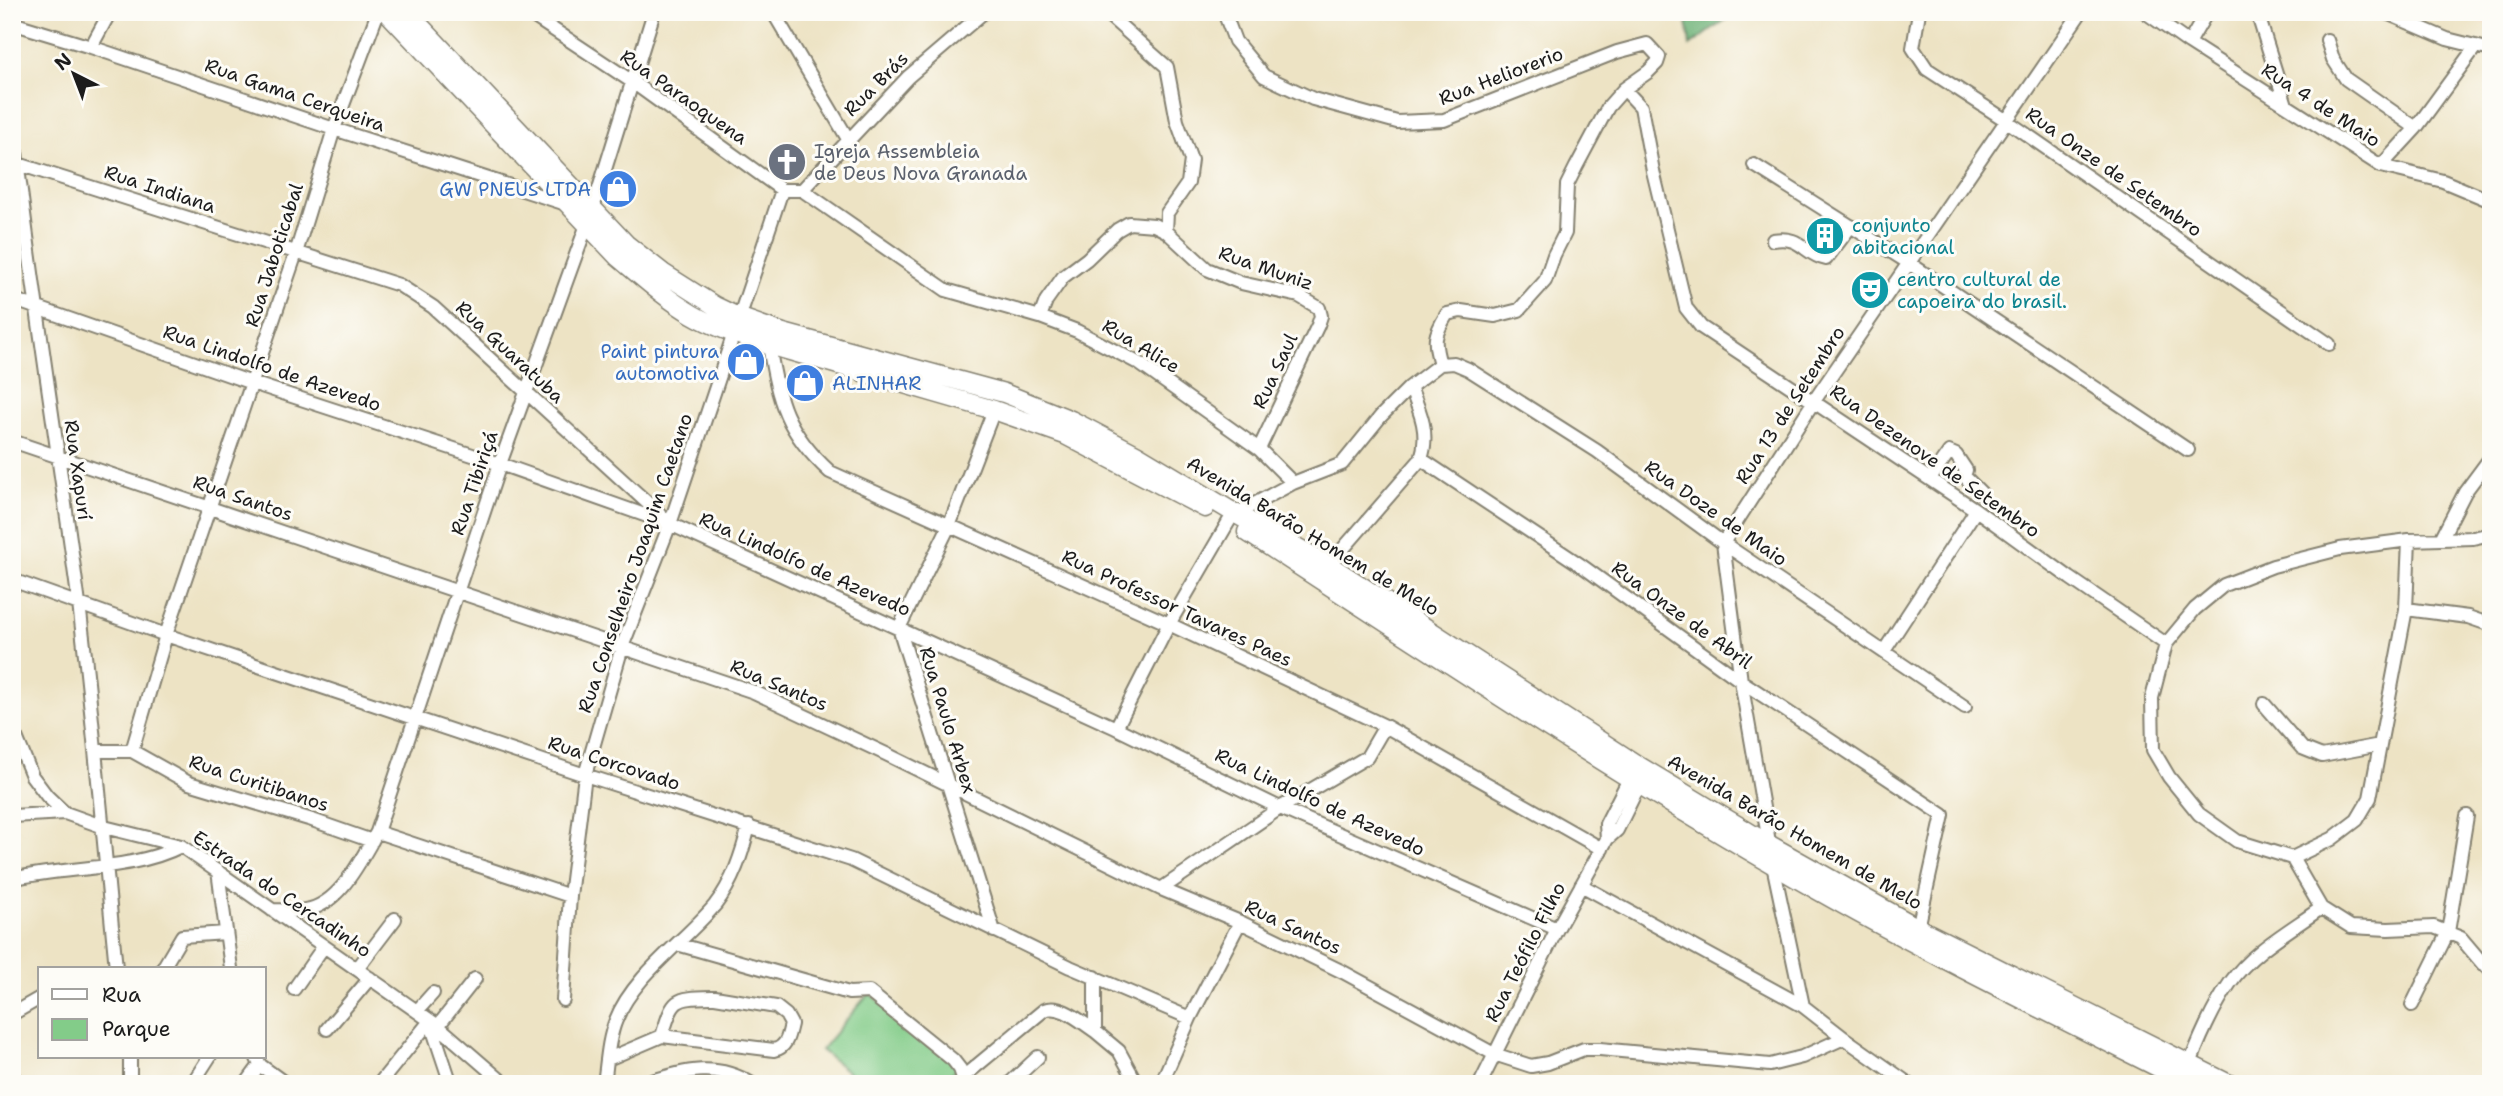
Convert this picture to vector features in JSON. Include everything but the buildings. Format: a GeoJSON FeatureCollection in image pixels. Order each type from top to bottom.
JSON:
{"type":"FeatureCollection","features":[{"type":"Feature","properties":{"kind":"main road","name":"Avenida Barão Homem de Melo"},"geometry":{"type":"LineString","coordinates":[[387,12],[566,204],[589,216]]}},
{"type":"Feature","properties":{"kind":"main road","name":"Avenida Barão Homem de Melo"},"geometry":{"type":"LineString","coordinates":[[407,12],[589,216],[618,257],[653,287],[693,314],[783,333],[1004,393],[1071,420],[1136,454],[1634,782],[1773,865],[1896,935],[2187,1078],[2229,1084]]}},
{"type":"Feature","properties":{"kind":"main road","name":"Avenida Barão Homem de Melo"},"geometry":{"type":"LineString","coordinates":[[735,325],[769,345],[994,410],[1065,435],[1275,536],[1329,565],[1628,759],[1770,845],[2187,1078]]}},
{"type":"Feature","properties":{"kind":"main road"},"geometry":{"type":"LineString","coordinates":[[1896,935],[1911,937],[1918,928]]}},
{"type":"Feature","properties":{"kind":"street"},"geometry":{"type":"LineString","coordinates":[[91,47],[110,12]]}},
{"type":"Feature","properties":{"kind":"street","name":"Rua Jaboticabal"},"geometry":{"type":"LineString","coordinates":[[132,751],[166,635],[296,253],[334,129],[379,12]]}},
{"type":"Feature","properties":{"kind":"street","name":"Rua Paraoquena"},"geometry":{"type":"LineString","coordinates":[[527,12],[631,81],[782,190]]}},
{"type":"Feature","properties":{"kind":"street","name":"Rua Tibiriçá"},"geometry":{"type":"LineString","coordinates":[[272,910],[307,910],[329,899],[346,884],[374,837],[500,464],[589,216],[654,12]]}},
{"type":"Feature","properties":{"kind":"street"},"geometry":{"type":"LineString","coordinates":[[772,12],[848,139]]}},
{"type":"Feature","properties":{"kind":"street","name":"Rua Brás"},"geometry":{"type":"LineString","coordinates":[[802,190],[908,77],[984,12]]}},
{"type":"Feature","properties":{"kind":"street"},"geometry":{"type":"LineString","coordinates":[[1040,317],[1046,301],[1063,277],[1087,259],[1117,230],[1129,223],[1154,225],[1166,231],[1167,213],[1188,183],[1191,160],[1177,121],[1167,67],[1105,12]]}},
{"type":"Feature","properties":{"kind":"street","name":"Rua Heliorerio"},"geometry":{"type":"LineString","coordinates":[[1224,12],[1235,40],[1264,76],[1314,99],[1397,122],[1444,120],[1617,52],[1647,44],[1659,57],[1657,63],[1624,89]]}},
{"type":"Feature","properties":{"kind":"street","name":"Rua Onze de Setembro"},"geometry":{"type":"LineString","coordinates":[[1919,12],[1913,48],[1927,69],[2007,121],[2329,344]]}},
{"type":"Feature","properties":{"kind":"street","name":"Rua 13 de Setembro"},"geometry":{"type":"LineString","coordinates":[[1724,543],[1814,401],[2081,12]]}},
{"type":"Feature","properties":{"kind":"street","name":"Rua 4 de Maio"},"geometry":{"type":"LineString","coordinates":[[2145,12],[2381,166],[2443,181],[2491,201]]}},
{"type":"Feature","properties":{"kind":"street"},"geometry":{"type":"LineString","coordinates":[[2189,43],[2207,12]]}},
{"type":"Feature","properties":{"kind":"street"},"geometry":{"type":"LineString","coordinates":[[2257,12],[2263,24],[2286,105]]}},
{"type":"Feature","properties":{"kind":"street"},"geometry":{"type":"LineString","coordinates":[[2384,12],[2447,39],[2491,50]]}},
{"type":"Feature","properties":{"kind":"street","name":"Rua Gama Cerqueira"},"geometry":{"type":"LineString","coordinates":[[12,23],[566,204]]}},
{"type":"Feature","properties":{"kind":"street"},"geometry":{"type":"LineString","coordinates":[[2327,40],[2333,60],[2346,79],[2416,128]]}},
{"type":"Feature","properties":{"kind":"street"},"geometry":{"type":"LineString","coordinates":[[2381,166],[2416,128],[2476,46]]}},
{"type":"Feature","properties":{"kind":"street"},"geometry":{"type":"LineString","coordinates":[[1116,728],[1169,624],[1232,517],[1293,483],[1342,464],[1381,416],[1410,387],[1440,364],[1434,344],[1437,329],[1447,314],[1461,311],[1495,316],[1519,310],[1545,281],[1565,233],[1567,185],[1608,107],[1624,89]]}},
{"type":"Feature","properties":{"kind":"street","name":"Rua Dezenove de Setembro"},"geometry":{"type":"LineString","coordinates":[[1624,89],[1641,107],[1653,171],[1686,308],[1701,327],[1976,510],[2166,644]]}},
{"type":"Feature","properties":{"kind":"street","name":"Rua Xapurí"},"geometry":{"type":"LineString","coordinates":[[12,119],[15,163],[79,603],[104,827],[115,967]]}},
{"type":"Feature","properties":{"kind":"street","name":"Rua Indiana"},"geometry":{"type":"LineString","coordinates":[[15,163],[296,253]]}},
{"type":"Feature","properties":{"kind":"street"},"geometry":{"type":"LineString","coordinates":[[1754,165],[1909,263],[2188,450]]}},
{"type":"Feature","properties":{"kind":"street"},"geometry":{"type":"LineString","coordinates":[[782,190],[802,190]]}},
{"type":"Feature","properties":{"kind":"street","name":"Rua Conselheiro Joaquim Caetano"},"geometry":{"type":"LineString","coordinates":[[563,1000],[570,896],[585,775],[622,647],[670,524],[782,190]]}},
{"type":"Feature","properties":{"kind":"street","name":"Rua Alice"},"geometry":{"type":"LineString","coordinates":[[802,190],[946,290],[1040,317],[1077,331],[1140,364],[1259,449],[1293,483]]}},
{"type":"Feature","properties":{"kind":"street"},"geometry":{"type":"LineString","coordinates":[[1773,240],[1782,238],[1798,241],[1819,258],[1826,259],[1851,226]]}},
{"type":"Feature","properties":{"kind":"street","name":"Rua Muniz"},"geometry":{"type":"LineString","coordinates":[[1166,231],[1208,270],[1241,283],[1299,296],[1319,308]]}},
{"type":"Feature","properties":{"kind":"street","name":"Rua Guaratuba"},"geometry":{"type":"LineString","coordinates":[[296,253],[399,285],[433,306],[670,524]]}},
{"type":"Feature","properties":{"kind":"street","name":"Rua Lindolfo de Azevedo"},"geometry":{"type":"LineString","coordinates":[[12,299],[670,524],[1116,728],[1280,808],[1557,929]]}},
{"type":"Feature","properties":{"kind":"street","name":"Rua Saul"},"geometry":{"type":"LineString","coordinates":[[1259,449],[1318,325],[1321,316],[1319,308]]}},
{"type":"Feature","properties":{"kind":"street","name":"Rua Professor Tavares Paes"},"geometry":{"type":"LineString","coordinates":[[769,345],[775,385],[798,439],[830,472],[1169,624],[1385,726],[1604,844]]}},
{"type":"Feature","properties":{"kind":"street"},"geometry":{"type":"LineString","coordinates":[[774,374],[791,352]]}},
{"type":"Feature","properties":{"kind":"street","name":"Rua Doze de Maio"},"geometry":{"type":"LineString","coordinates":[[1440,364],[1454,363],[1468,369],[1597,452],[1724,543],[1965,707]]}},
{"type":"Feature","properties":{"kind":"street"},"geometry":{"type":"LineString","coordinates":[[1329,565],[1421,459],[1425,448],[1425,431],[1410,387]]}},
{"type":"Feature","properties":{"kind":"street","name":"Rua Paulo Arbex"},"geometry":{"type":"LineString","coordinates":[[994,410],[949,527],[899,628],[994,931]]}},
{"type":"Feature","properties":{"kind":"street","name":"Rua Santos"},"geometry":{"type":"LineString","coordinates":[[12,441],[754,692],[1161,889],[1240,922],[1343,972],[1494,1054],[1531,1066],[1548,1063],[1584,1049],[1770,1065],[1802,1057],[1844,1038]]}},
{"type":"Feature","properties":{"kind":"street"},"geometry":{"type":"LineString","coordinates":[[1930,479],[1945,454],[1949,452],[1962,462],[1966,470],[1964,476],[1981,494]]}},
{"type":"Feature","properties":{"kind":"street"},"geometry":{"type":"LineString","coordinates":[[2441,539],[2465,492],[2491,457]]}},
{"type":"Feature","properties":{"kind":"street","name":"Rua Onze de Abril"},"geometry":{"type":"LineString","coordinates":[[1421,459],[1582,566],[1741,681],[1943,815],[1918,928]]}},
{"type":"Feature","properties":{"kind":"street"},"geometry":{"type":"LineString","coordinates":[[1884,650],[1976,510]]}},
{"type":"Feature","properties":{"kind":"street"},"geometry":{"type":"LineString","coordinates":[[2491,534],[2473,538],[2409,540],[2340,549],[2273,566],[2224,586],[2195,609],[2166,644],[2152,698],[2153,750],[2169,777],[2199,814],[2237,841],[2292,859],[2321,908],[2351,927],[2434,927],[2461,938],[2483,964],[2491,969]]}},
{"type":"Feature","properties":{"kind":"street"},"geometry":{"type":"LineString","coordinates":[[2292,859],[2332,839],[2357,820],[2370,798],[2406,609],[2409,540]]}},
{"type":"Feature","properties":{"kind":"street"},"geometry":{"type":"LineString","coordinates":[[1724,543],[1741,681],[1773,865],[1803,1006]]}},
{"type":"Feature","properties":{"kind":"street","name":"Rua Corcovado"},"geometry":{"type":"LineString","coordinates":[[12,580],[166,635],[585,775],[851,860],[994,931],[1190,1018]]}},
{"type":"Feature","properties":{"kind":"street"},"geometry":{"type":"LineString","coordinates":[[2406,609],[2468,617],[2491,625]]}},
{"type":"Feature","properties":{"kind":"street"},"geometry":{"type":"LineString","coordinates":[[2264,704],[2302,748],[2322,756],[2380,745]]}},
{"type":"Feature","properties":{"kind":"street"},"geometry":{"type":"LineString","coordinates":[[1161,889],[1280,808],[1367,757],[1385,726]]}},
{"type":"Feature","properties":{"kind":"street","name":"Estrada do Cercadinho"},"geometry":{"type":"LineString","coordinates":[[12,727],[32,776],[47,796],[65,813],[104,827],[181,846],[434,1023],[500,1082]]}},
{"type":"Feature","properties":{"kind":"street","name":"Rua Curitibanos"},"geometry":{"type":"LineString","coordinates":[[95,751],[132,751],[189,783],[570,896]]}},
{"type":"Feature","properties":{"kind":"street"},"geometry":{"type":"LineString","coordinates":[[1628,759],[1634,782]]}},
{"type":"Feature","properties":{"kind":"street","name":"Rua Teófilo Filho"},"geometry":{"type":"LineString","coordinates":[[1480,1084],[1557,929],[1604,844],[1606,824],[1634,782]]}},
{"type":"Feature","properties":{"kind":"street"},"geometry":{"type":"LineString","coordinates":[[12,816],[65,813]]}},
{"type":"Feature","properties":{"kind":"street"},"geometry":{"type":"LineString","coordinates":[[2412,1005],[2448,932],[2467,816]]}},
{"type":"Feature","properties":{"kind":"street"},"geometry":{"type":"LineString","coordinates":[[604,1084],[616,1020],[626,1001],[657,963],[716,904],[741,860],[749,826]]}},
{"type":"Feature","properties":{"kind":"street"},"geometry":{"type":"LineString","coordinates":[[12,879],[42,872],[107,865],[163,855],[181,846]]}},
{"type":"Feature","properties":{"kind":"street"},"geometry":{"type":"LineString","coordinates":[[218,871],[231,967]]}},
{"type":"Feature","properties":{"kind":"street"},"geometry":{"type":"LineString","coordinates":[[1581,885],[1803,1006],[1909,1084]]}},
{"type":"Feature","properties":{"kind":"street"},"geometry":{"type":"LineString","coordinates":[[2187,1078],[2230,982],[2266,948],[2321,908]]}},
{"type":"Feature","properties":{"kind":"street"},"geometry":{"type":"LineString","coordinates":[[357,969],[395,919]]}},
{"type":"Feature","properties":{"kind":"street"},"geometry":{"type":"LineString","coordinates":[[1161,1084],[1190,1018],[1240,922]]}},
{"type":"Feature","properties":{"kind":"street"},"geometry":{"type":"LineString","coordinates":[[164,967],[182,936],[226,933]]}},
{"type":"Feature","properties":{"kind":"street"},"geometry":{"type":"LineString","coordinates":[[677,944],[849,993],[869,992],[953,1060],[964,1080],[1044,1010],[1058,1008],[1095,1031],[1119,1051],[1137,1084]]}},
{"type":"Feature","properties":{"kind":"street"},"geometry":{"type":"LineString","coordinates":[[294,989],[324,946]]}},
{"type":"Feature","properties":{"kind":"street"},"geometry":{"type":"LineString","coordinates":[[1095,977],[1095,1031]]}},
{"type":"Feature","properties":{"kind":"street"},"geometry":{"type":"LineString","coordinates":[[327,1030],[370,978]]}},
{"type":"Feature","properties":{"kind":"street"},"geometry":{"type":"LineString","coordinates":[[379,1084],[475,979]]}},
{"type":"Feature","properties":{"kind":"street"},"geometry":{"type":"LineString","coordinates":[[417,1011],[433,993]]}},
{"type":"Feature","properties":{"kind":"street"},"geometry":{"type":"LineString","coordinates":[[608,1059],[662,1035],[774,1050],[786,1043],[791,1024],[786,1015],[776,1007],[715,997],[688,998],[677,1001],[671,1007],[662,1035]]}},
{"type":"Feature","properties":{"kind":"street"},"geometry":{"type":"LineString","coordinates":[[12,1014],[38,999]]}},
{"type":"Feature","properties":{"kind":"street"},"geometry":{"type":"LineString","coordinates":[[434,1023],[451,1084]]}},
{"type":"Feature","properties":{"kind":"street"},"geometry":{"type":"LineString","coordinates":[[1009,1084],[1038,1057]]}},
{"type":"Feature","properties":{"kind":"street"},"geometry":{"type":"LineString","coordinates":[[130,1058],[130,1084]]}},
{"type":"Feature","properties":{"kind":"street"},"geometry":{"type":"LineString","coordinates":[[192,1084],[209,1058]]}},
{"type":"Feature","properties":{"kind":"street"},"geometry":{"type":"LineString","coordinates":[[246,1084],[258,1060],[286,1084]]}},
{"type":"Feature","properties":{"kind":"street"},"geometry":{"type":"LineString","coordinates":[[642,1084],[685,1077],[710,1069],[742,1077],[752,1084]]}},
{"type":"Feature","properties":{"kind":"street"},"geometry":{"type":"LineString","coordinates":[[12,1074],[17,1084]]}},
{"type":"Feature","properties":{"kind":"shaded area"},"geometry":{"type":"Polygon","coordinates":[[[2424,12],[2491,12],[2491,25],[2424,12]]]}},
{"type":"Feature","properties":{"kind":"green space"},"geometry":{"type":"Polygon","coordinates":[[[1686,12],[1736,12],[1690,46],[1686,12]]]}},
{"type":"Feature","properties":{"kind":"green space"},"geometry":{"type":"Polygon","coordinates":[[[869,993],[958,1066],[943,1084],[863,1084],[821,1050],[869,993]]]}},
{"type":"Feature","properties":{"kind":"place","name":"Igreja Assembleia de Deus Nova Granada"},"geometry":{"type":"Point","coordinates":[787,162]}},
{"type":"Feature","properties":{"kind":"place","name":"GW PNEUS LTDA"},"geometry":{"type":"Point","coordinates":[618,189]}},
{"type":"Feature","properties":{"kind":"place","name":"conjunto abitacional"},"geometry":{"type":"Point","coordinates":[1825,236]}},
{"type":"Feature","properties":{"kind":"place","name":"centro cultural de capoeira do brasil."},"geometry":{"type":"Point","coordinates":[1870,290]}},
{"type":"Feature","properties":{"kind":"place","name":"Paint pintura automotiva"},"geometry":{"type":"Point","coordinates":[746,362]}},
{"type":"Feature","properties":{"kind":"place","name":"ALINHAR"},"geometry":{"type":"Point","coordinates":[805,383]}}]}
